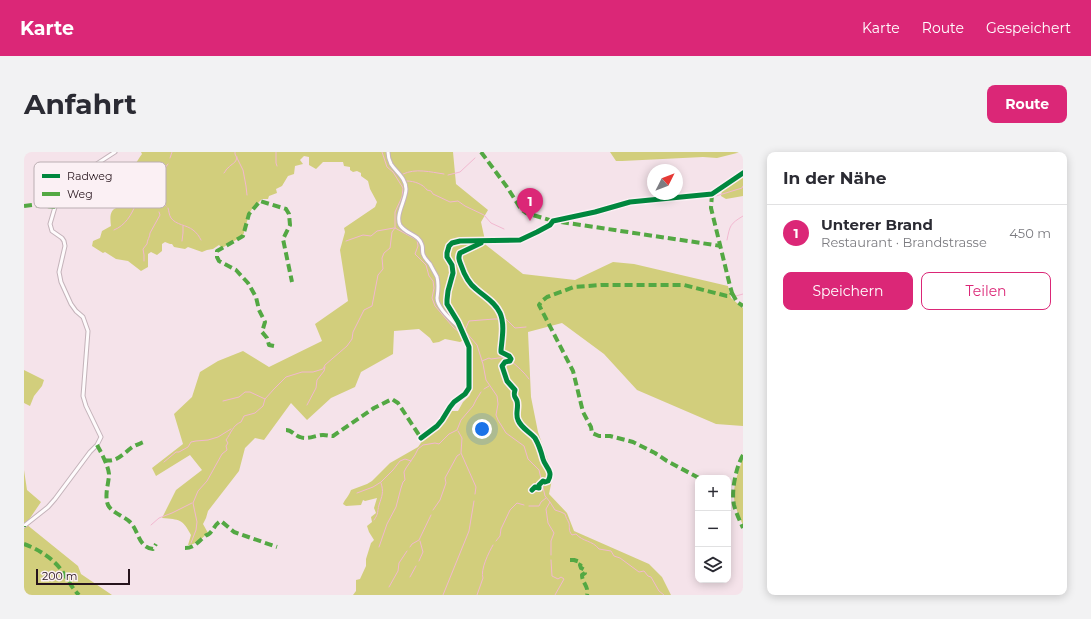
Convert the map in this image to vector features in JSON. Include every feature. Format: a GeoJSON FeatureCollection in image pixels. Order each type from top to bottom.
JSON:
{"type":"FeatureCollection","features":[{"type":"Feature","properties":{"kind":"street"},"geometry":{"type":"LineString","coordinates":[[100,162],[115,152]]}},
{"type":"Feature","properties":{"kind":"street"},"geometry":{"type":"LineString","coordinates":[[388,152],[390,163],[402,177],[406,187],[406,194],[399,215],[400,224],[404,230],[416,236],[420,240],[423,255],[430,265],[439,285],[437,298],[438,304],[460,328]]}},
{"type":"Feature","properties":{"kind":"street"},"geometry":{"type":"LineString","coordinates":[[421,438],[437,426],[450,407],[465,394],[469,388],[470,351],[447,300],[453,269],[447,257],[447,253],[449,246],[452,243],[460,241],[520,240],[553,222],[630,202],[712,194],[743,173]]}},
{"type":"Feature","properties":{"kind":"street"},"geometry":{"type":"LineString","coordinates":[[24,526],[55,500],[97,445],[100,438],[100,434],[83,396],[88,331],[83,317],[71,304],[61,282],[59,272],[65,246],[62,238],[50,228],[50,221],[55,208]]}},
{"type":"Feature","properties":{"kind":"shaded area"},"geometry":{"type":"Polygon","coordinates":[[[141,152],[453,152],[456,184],[488,210],[481,222],[486,245],[523,274],[575,280],[613,262],[634,264],[728,286],[731,298],[743,308],[743,426],[716,424],[637,390],[604,354],[562,323],[528,332],[531,397],[538,432],[553,475],[549,494],[567,513],[574,531],[649,564],[662,577],[671,595],[353,595],[356,591],[356,580],[360,579],[366,566],[366,559],[371,543],[374,540],[367,526],[372,522],[371,517],[376,513],[374,508],[377,498],[365,501],[363,500],[361,505],[346,506],[343,504],[351,490],[372,481],[390,463],[418,447],[436,428],[449,411],[458,411],[463,402],[470,395],[472,385],[470,382],[470,347],[466,339],[460,342],[445,339],[433,343],[430,338],[419,329],[394,331],[393,354],[361,372],[355,387],[331,398],[307,420],[291,403],[264,440],[255,438],[245,448],[239,471],[208,511],[203,524],[208,533],[196,543],[188,545],[191,535],[185,525],[177,520],[162,518],[176,490],[202,470],[190,455],[156,476],[152,468],[183,444],[174,414],[192,397],[200,372],[218,361],[243,351],[269,367],[322,341],[315,324],[348,301],[340,250],[345,232],[344,228],[375,207],[377,202],[370,189],[368,181],[361,176],[361,173],[357,171],[353,172],[350,170],[350,167],[344,166],[343,162],[323,162],[316,169],[309,165],[309,157],[304,156],[300,160],[303,164],[295,166],[294,174],[288,176],[282,186],[276,189],[277,193],[269,196],[268,199],[262,199],[252,209],[249,214],[243,236],[222,248],[219,245],[213,249],[202,252],[188,247],[185,249],[174,247],[172,244],[165,242],[162,244],[162,251],[157,255],[151,252],[148,254],[148,267],[141,271],[128,261],[116,259],[92,246],[93,241],[100,238],[102,231],[111,226],[110,217],[113,210],[116,208],[166,208],[166,162],[137,162],[142,154],[141,152]]]}},
{"type":"Feature","properties":{"kind":"shaded area"},"geometry":{"type":"Polygon","coordinates":[[[610,152],[741,152],[717,158],[703,157],[616,161],[610,152]]]}},
{"type":"Feature","properties":{"kind":"shaded area"},"geometry":{"type":"Polygon","coordinates":[[[743,175],[743,196],[726,199],[721,196],[722,190],[743,175]]]}},
{"type":"Feature","properties":{"kind":"shaded area"},"geometry":{"type":"Polygon","coordinates":[[[24,370],[44,380],[42,386],[34,396],[30,406],[24,403],[24,370]]]}},
{"type":"Feature","properties":{"kind":"shaded area"},"geometry":{"type":"Polygon","coordinates":[[[743,458],[743,525],[736,508],[734,488],[743,458]]]}},
{"type":"Feature","properties":{"kind":"shaded area"},"geometry":{"type":"Polygon","coordinates":[[[24,470],[27,490],[41,502],[26,524],[78,566],[81,574],[112,595],[24,595],[24,470]]]}},
{"type":"Feature","properties":{"kind":"waterway"},"geometry":{"type":"LineString","coordinates":[[170,158],[172,152]]}},
{"type":"Feature","properties":{"kind":"waterway"},"geometry":{"type":"LineString","coordinates":[[235,152],[243,170],[247,195]]}},
{"type":"Feature","properties":{"kind":"waterway"},"geometry":{"type":"LineString","coordinates":[[276,152],[277,166]]}},
{"type":"Feature","properties":{"kind":"waterway"},"geometry":{"type":"LineString","coordinates":[[382,152],[387,167],[393,172],[403,188],[402,197],[395,212],[395,228],[417,240],[418,246],[415,254],[426,265],[429,276],[433,281],[434,288],[432,298],[435,306],[453,327],[459,332],[465,331],[477,345],[486,380],[497,396],[498,404],[496,415],[498,420],[506,433],[524,446],[528,459],[539,470],[545,496],[550,502],[546,509],[548,523],[554,533],[551,541],[551,555]]}},
{"type":"Feature","properties":{"kind":"waterway"},"geometry":{"type":"LineString","coordinates":[[224,173],[235,162],[237,157]]}},
{"type":"Feature","properties":{"kind":"waterway"},"geometry":{"type":"LineString","coordinates":[[448,175],[460,172],[475,158]]}},
{"type":"Feature","properties":{"kind":"waterway"},"geometry":{"type":"LineString","coordinates":[[403,174],[413,171],[444,174]]}},
{"type":"Feature","properties":{"kind":"waterway"},"geometry":{"type":"LineString","coordinates":[[407,181],[415,182],[431,191],[433,194],[450,202],[458,201],[484,215],[491,223],[504,229]]}},
{"type":"Feature","properties":{"kind":"waterway"},"geometry":{"type":"LineString","coordinates":[[716,196],[742,188],[743,186]]}},
{"type":"Feature","properties":{"kind":"waterway"},"geometry":{"type":"LineString","coordinates":[[114,230],[128,219],[134,208]]}},
{"type":"Feature","properties":{"kind":"waterway"},"geometry":{"type":"LineString","coordinates":[[168,208],[170,217],[173,220],[193,230],[201,240]]}},
{"type":"Feature","properties":{"kind":"waterway"},"geometry":{"type":"LineString","coordinates":[[144,261],[143,249],[147,244],[150,233],[160,215],[159,212]]}},
{"type":"Feature","properties":{"kind":"waterway"},"geometry":{"type":"LineString","coordinates":[[727,240],[731,225],[743,216]]}},
{"type":"Feature","properties":{"kind":"waterway"},"geometry":{"type":"LineString","coordinates":[[182,241],[183,226]]}},
{"type":"Feature","properties":{"kind":"waterway"},"geometry":{"type":"LineString","coordinates":[[346,241],[363,235],[371,236],[377,231],[394,228]]}},
{"type":"Feature","properties":{"kind":"waterway"},"geometry":{"type":"LineString","coordinates":[[191,543],[196,530],[197,522],[193,503],[198,491],[207,481],[222,454],[227,450],[226,446],[228,443],[226,440],[232,430],[241,422],[244,416],[255,413],[263,406],[265,399],[286,377],[302,372],[313,372],[323,369],[325,365],[347,346],[352,339],[353,332],[364,310],[372,306],[378,275],[383,269],[382,258],[384,253],[390,248],[392,232],[395,228]]}},
{"type":"Feature","properties":{"kind":"waterway"},"geometry":{"type":"LineString","coordinates":[[736,296],[743,294]]}},
{"type":"Feature","properties":{"kind":"waterway"},"geometry":{"type":"LineString","coordinates":[[465,330],[469,321],[501,319]]}},
{"type":"Feature","properties":{"kind":"waterway"},"geometry":{"type":"LineString","coordinates":[[503,319],[506,319],[515,328],[526,327]]}},
{"type":"Feature","properties":{"kind":"waterway"},"geometry":{"type":"LineString","coordinates":[[482,361],[489,358],[506,357],[510,360]]}},
{"type":"Feature","properties":{"kind":"waterway"},"geometry":{"type":"LineString","coordinates":[[511,361],[529,379]]}},
{"type":"Feature","properties":{"kind":"waterway"},"geometry":{"type":"LineString","coordinates":[[307,405],[316,388],[317,380],[324,371],[325,367]]}},
{"type":"Feature","properties":{"kind":"waterway"},"geometry":{"type":"LineString","coordinates":[[484,389],[489,386]]}},
{"type":"Feature","properties":{"kind":"waterway"},"geometry":{"type":"LineString","coordinates":[[223,401],[239,397],[245,392],[250,392],[265,399]]}},
{"type":"Feature","properties":{"kind":"waterway"},"geometry":{"type":"LineString","coordinates":[[379,547],[387,524],[396,507],[401,488],[405,480],[404,472],[418,449],[423,445],[435,443],[439,444],[449,434],[457,430],[461,420],[473,406],[481,392]]}},
{"type":"Feature","properties":{"kind":"waterway"},"geometry":{"type":"LineString","coordinates":[[164,462],[176,452],[188,447],[191,442],[218,437],[231,429]]}},
{"type":"Feature","properties":{"kind":"waterway"},"geometry":{"type":"LineString","coordinates":[[458,431],[462,438],[461,453],[476,487],[475,494]]}},
{"type":"Feature","properties":{"kind":"waterway"},"geometry":{"type":"LineString","coordinates":[[433,510],[440,500],[446,483],[445,478],[457,456],[460,454]]}},
{"type":"Feature","properties":{"kind":"waterway"},"geometry":{"type":"LineString","coordinates":[[357,493],[373,487],[381,482],[400,461],[405,459],[411,461]]}},
{"type":"Feature","properties":{"kind":"waterway"},"geometry":{"type":"LineString","coordinates":[[374,520],[382,494],[381,483]]}},
{"type":"Feature","properties":{"kind":"waterway"},"geometry":{"type":"LineString","coordinates":[[529,506],[539,506],[546,498]]}},
{"type":"Feature","properties":{"kind":"waterway"},"geometry":{"type":"LineString","coordinates":[[443,595],[469,531],[474,501]]}},
{"type":"Feature","properties":{"kind":"waterway"},"geometry":{"type":"LineString","coordinates":[[550,502],[555,510],[565,514],[572,535],[576,534],[599,549],[611,551],[614,556],[620,558],[639,572],[644,571],[651,577],[659,591],[664,595]]}},
{"type":"Feature","properties":{"kind":"waterway"},"geometry":{"type":"LineString","coordinates":[[151,525],[159,518],[192,503]]}},
{"type":"Feature","properties":{"kind":"waterway"},"geometry":{"type":"LineString","coordinates":[[496,541],[500,536],[501,529],[510,510],[517,503],[524,505]]}},
{"type":"Feature","properties":{"kind":"waterway"},"geometry":{"type":"LineString","coordinates":[[410,547],[419,540],[431,515]]}},
{"type":"Feature","properties":{"kind":"waterway"},"geometry":{"type":"LineString","coordinates":[[419,561],[423,552],[420,541]]}},
{"type":"Feature","properties":{"kind":"waterway"},"geometry":{"type":"LineString","coordinates":[[477,595],[483,578],[482,575],[487,556],[493,545]]}},
{"type":"Feature","properties":{"kind":"waterway"},"geometry":{"type":"LineString","coordinates":[[389,587],[398,571],[399,563],[407,551]]}},
{"type":"Feature","properties":{"kind":"waterway"},"geometry":{"type":"LineString","coordinates":[[551,560],[552,576],[558,579],[561,577],[564,579],[555,595]]}},
{"type":"Feature","properties":{"kind":"waterway"},"geometry":{"type":"LineString","coordinates":[[410,577],[416,566]]}},
{"type":"Feature","properties":{"kind":"marked path"},"geometry":{"type":"LineString","coordinates":[[481,152],[521,209],[526,213],[553,221]]}},
{"type":"Feature","properties":{"kind":"marked path"},"geometry":{"type":"LineString","coordinates":[[695,476],[633,442],[610,436],[599,436],[592,433],[591,427],[583,412],[573,371],[539,305],[547,297],[574,287],[601,285],[684,285],[730,296],[732,293],[711,208],[712,194]]}},
{"type":"Feature","properties":{"kind":"marked path"},"geometry":{"type":"LineString","coordinates":[[274,346],[269,345],[267,338],[262,332],[265,322],[259,310],[256,297],[248,283],[236,270],[219,261],[217,257],[217,251],[243,236],[249,214],[260,201],[286,209],[289,214],[290,225],[283,239],[292,282]]}},
{"type":"Feature","properties":{"kind":"marked path"},"geometry":{"type":"LineString","coordinates":[[24,206],[34,205]]}},
{"type":"Feature","properties":{"kind":"marked path"},"geometry":{"type":"LineString","coordinates":[[561,222],[721,246]]}},
{"type":"Feature","properties":{"kind":"marked path"},"geometry":{"type":"LineString","coordinates":[[732,293],[737,302],[743,306]]}},
{"type":"Feature","properties":{"kind":"marked path"},"geometry":{"type":"LineString","coordinates":[[286,430],[303,438],[323,435],[333,436],[374,408],[392,399],[398,403],[421,438]]}},
{"type":"Feature","properties":{"kind":"marked path"},"geometry":{"type":"LineString","coordinates":[[104,460],[108,461],[116,459],[133,447],[144,442]]}},
{"type":"Feature","properties":{"kind":"marked path"},"geometry":{"type":"LineString","coordinates":[[97,445],[109,474],[106,497],[108,505],[112,510],[130,522],[144,545],[153,549],[156,544]]}},
{"type":"Feature","properties":{"kind":"marked path"},"geometry":{"type":"LineString","coordinates":[[743,455],[736,472],[733,493],[735,508],[743,528]]}},
{"type":"Feature","properties":{"kind":"marked path"},"geometry":{"type":"LineString","coordinates":[[185,548],[196,544],[210,533],[221,521],[234,532],[277,547]]}},
{"type":"Feature","properties":{"kind":"marked path"},"geometry":{"type":"LineString","coordinates":[[24,544],[55,562],[79,595]]}},
{"type":"Feature","properties":{"kind":"marked path"},"geometry":{"type":"LineString","coordinates":[[570,560],[580,562],[581,568],[585,570],[585,573],[582,575],[587,589],[587,595]]}},
{"type":"Feature","properties":{"kind":"cycle path"},"geometry":{"type":"LineString","coordinates":[[421,438],[437,426],[454,402],[465,394],[469,388],[469,347],[458,322],[447,304],[448,291],[453,273],[452,265],[447,257],[447,253],[449,246],[452,243],[460,241],[520,240],[550,225],[553,221],[595,212],[630,202],[712,194],[743,173]]}},
{"type":"Feature","properties":{"kind":"cycle path"},"geometry":{"type":"LineString","coordinates":[[481,243],[460,253],[459,259],[463,272],[473,287],[490,300],[502,317],[503,332],[501,352],[509,356],[511,359],[510,361],[505,362],[502,366],[507,381],[515,390],[514,395],[517,401],[517,418],[519,423],[535,438],[544,462],[550,472],[550,478],[548,481],[543,481],[539,485],[539,488],[535,487],[532,490]]}},
{"type":"Feature","properties":{"kind":"place","name":"Unterer Brand"},"geometry":{"type":"Point","coordinates":[530,221]}}]}
